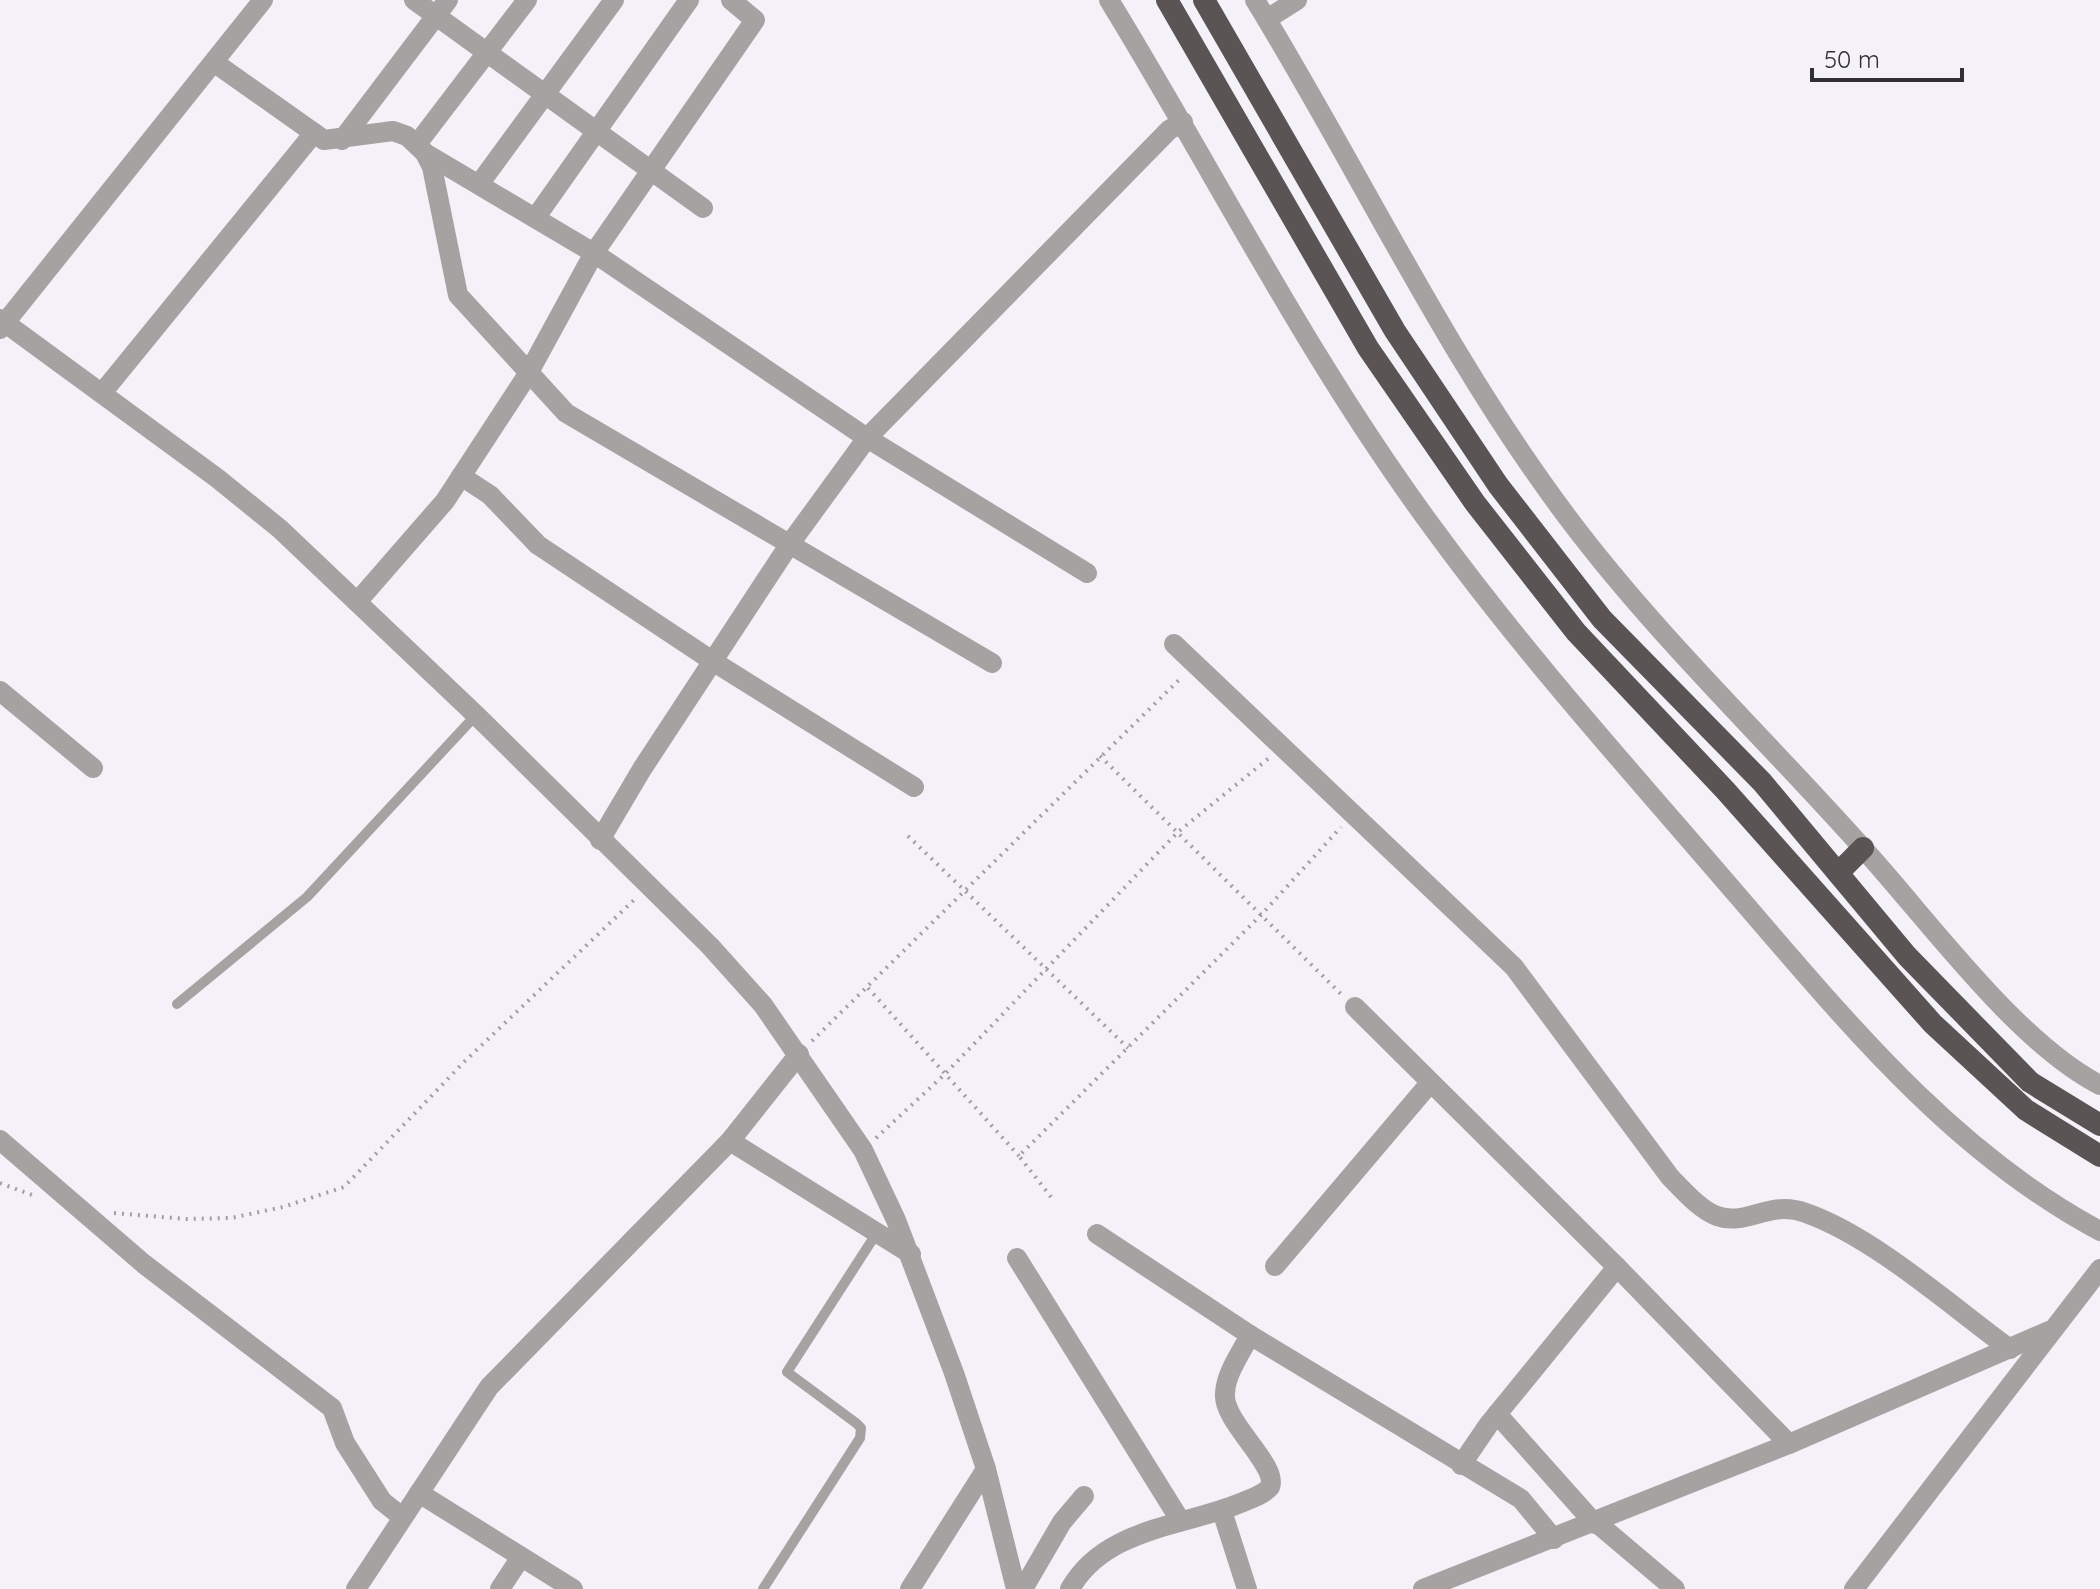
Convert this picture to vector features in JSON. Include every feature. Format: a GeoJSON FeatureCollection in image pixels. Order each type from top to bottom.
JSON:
{"type":"FeatureCollection","features":[{"type":"Feature","properties":{"kind":"highway"},"geometry":{"type":"LineString","coordinates":[[1167,0],[1368,348],[1475,503],[1576,632],[1725,790],[1933,1024],[2026,1110],[2100,1156]]}},
{"type":"Feature","properties":{"kind":"highway"},"geometry":{"type":"LineString","coordinates":[[1204,0],[1395,331],[1498,485],[1602,619],[1762,782],[1907,956],[2030,1082],[2100,1125]]}},
{"type":"Feature","properties":{"kind":"highway"},"geometry":{"type":"LineString","coordinates":[[1838,873],[1863,848]]}},
{"type":"Feature","properties":{"kind":"street"},"geometry":{"type":"LineString","coordinates":[[263,0],[2,324],[102,393],[280,529],[476,715],[763,1005],[863,1150],[911,1254],[986,1469],[1016,1589]]}},
{"type":"Feature","properties":{"kind":"street"},"geometry":{"type":"LineString","coordinates":[[414,0],[442,8],[486,52],[703,208]]}},
{"type":"Feature","properties":{"kind":"street"},"geometry":{"type":"LineString","coordinates":[[421,148],[486,52],[527,0]]}},
{"type":"Feature","properties":{"kind":"street"},"geometry":{"type":"LineString","coordinates":[[480,183],[614,0]]}},
{"type":"Feature","properties":{"kind":"street"},"geometry":{"type":"LineString","coordinates":[[536,217],[689,0]]}},
{"type":"Feature","properties":{"kind":"street"},"geometry":{"type":"LineString","coordinates":[[357,602],[445,501],[528,374],[594,253],[755,20],[731,0]]}},
{"type":"Feature","properties":{"kind":"street"},"geometry":{"type":"LineString","coordinates":[[1109,0],[1183,122],[1274,287],[1354,413],[1436,532],[1535,657],[1848,1023],[1936,1115],[2003,1169],[2100,1231]]}},
{"type":"Feature","properties":{"kind":"street"},"geometry":{"type":"LineString","coordinates":[[1255,0],[1323,111],[1419,291],[1468,374],[1567,517],[1647,618],[1863,848],[2024,1028],[2100,1085]]}},
{"type":"Feature","properties":{"kind":"street"},"geometry":{"type":"LineString","coordinates":[[1267,19],[1297,0]]}},
{"type":"Feature","properties":{"kind":"street"},"geometry":{"type":"LineString","coordinates":[[342,140],[442,8]]}},
{"type":"Feature","properties":{"kind":"street"},"geometry":{"type":"LineString","coordinates":[[215,63],[324,140],[393,131],[594,253],[867,438],[1087,573]]}},
{"type":"Feature","properties":{"kind":"street"},"geometry":{"type":"LineString","coordinates":[[600,840],[642,769],[789,545],[867,438],[1068,230],[1169,130],[1183,122]]}},
{"type":"Feature","properties":{"kind":"street"},"geometry":{"type":"LineString","coordinates":[[102,393],[314,133]]}},
{"type":"Feature","properties":{"kind":"street"},"geometry":{"type":"LineString","coordinates":[[421,148],[432,167],[458,295],[566,413],[590,431],[992,663]]}},
{"type":"Feature","properties":{"kind":"street"},"geometry":{"type":"LineString","coordinates":[[461,476],[499,503],[538,545],[714,662],[914,787]]}},
{"type":"Feature","properties":{"kind":"street"},"geometry":{"type":"LineString","coordinates":[[1174,644],[1514,967],[1670,1177],[1697,1202],[1714,1216],[1728,1219],[1747,1217],[1770,1208],[1804,1211],[1865,1243],[2010,1349]]}},
{"type":"Feature","properties":{"kind":"street"},"geometry":{"type":"LineString","coordinates":[[0,691],[93,768]]}},
{"type":"Feature","properties":{"kind":"street"},"geometry":{"type":"LineString","coordinates":[[1355,1007],[1617,1267],[1789,1444]]}},
{"type":"Feature","properties":{"kind":"street"},"geometry":{"type":"LineString","coordinates":[[356,1589],[489,1387],[730,1141],[799,1054]]}},
{"type":"Feature","properties":{"kind":"street"},"geometry":{"type":"LineString","coordinates":[[1275,1266],[1430,1083]]}},
{"type":"Feature","properties":{"kind":"street"},"geometry":{"type":"LineString","coordinates":[[0,1140],[74,1207],[332,1408],[345,1443],[382,1501],[402,1517]]}},
{"type":"Feature","properties":{"kind":"street"},"geometry":{"type":"LineString","coordinates":[[730,1141],[911,1254]]}},
{"type":"Feature","properties":{"kind":"street"},"geometry":{"type":"LineString","coordinates":[[1097,1234],[1250,1335],[1525,1502],[1554,1539]]}},
{"type":"Feature","properties":{"kind":"street"},"geometry":{"type":"LineString","coordinates":[[1017,1258],[1180,1520]]}},
{"type":"Feature","properties":{"kind":"street"},"geometry":{"type":"LineString","coordinates":[[1461,1465],[1497,1414],[1617,1267]]}},
{"type":"Feature","properties":{"kind":"street"},"geometry":{"type":"LineString","coordinates":[[1854,1589],[2049,1331],[2100,1269]]}},
{"type":"Feature","properties":{"kind":"street"},"geometry":{"type":"LineString","coordinates":[[1423,1589],[1596,1524],[2049,1331]]}},
{"type":"Feature","properties":{"kind":"street"},"geometry":{"type":"LineString","coordinates":[[1070,1589],[1097,1555],[1180,1520],[1222,1511],[1266,1492],[1272,1482],[1224,1397],[1227,1381],[1250,1335]]}},
{"type":"Feature","properties":{"kind":"street"},"geometry":{"type":"LineString","coordinates":[[1497,1414],[1596,1524],[1675,1589]]}},
{"type":"Feature","properties":{"kind":"street"},"geometry":{"type":"LineString","coordinates":[[910,1589],[986,1469]]}},
{"type":"Feature","properties":{"kind":"street"},"geometry":{"type":"LineString","coordinates":[[419,1493],[521,1557],[540,1580],[573,1589]]}},
{"type":"Feature","properties":{"kind":"street"},"geometry":{"type":"LineString","coordinates":[[1023,1589],[1062,1522],[1084,1496]]}},
{"type":"Feature","properties":{"kind":"street"},"geometry":{"type":"LineString","coordinates":[[1222,1511],[1247,1589]]}},
{"type":"Feature","properties":{"kind":"street"},"geometry":{"type":"LineString","coordinates":[[500,1589],[521,1557]]}},
{"type":"Feature","properties":{"kind":"lane"},"geometry":{"type":"LineString","coordinates":[[177,1004],[307,897],[476,715]]}},
{"type":"Feature","properties":{"kind":"lane"},"geometry":{"type":"LineString","coordinates":[[763,1589],[860,1438],[861,1428],[856,1423],[787,1372],[876,1234]]}},
{"type":"Feature","properties":{"kind":"path"},"geometry":{"type":"LineString","coordinates":[[799,1054],[1196,663]]}},
{"type":"Feature","properties":{"kind":"path"},"geometry":{"type":"LineString","coordinates":[[863,1150],[944,1075],[1178,832],[1283,746]]}},
{"type":"Feature","properties":{"kind":"path"},"geometry":{"type":"LineString","coordinates":[[1100,756],[1355,1007]]}},
{"type":"Feature","properties":{"kind":"path"},"geometry":{"type":"LineString","coordinates":[[1019,1156],[1262,914],[1354,814]]}},
{"type":"Feature","properties":{"kind":"path"},"geometry":{"type":"LineString","coordinates":[[908,836],[1128,1048]]}},
{"type":"Feature","properties":{"kind":"path"},"geometry":{"type":"LineString","coordinates":[[74,1207],[144,1217],[231,1218],[283,1207],[344,1187],[464,1062],[617,919],[647,886]]}},
{"type":"Feature","properties":{"kind":"path"},"geometry":{"type":"LineString","coordinates":[[867,987],[1019,1156],[1051,1197]]}},
{"type":"Feature","properties":{"kind":"path"},"geometry":{"type":"LineString","coordinates":[[0,1183],[33,1195]]}}]}
